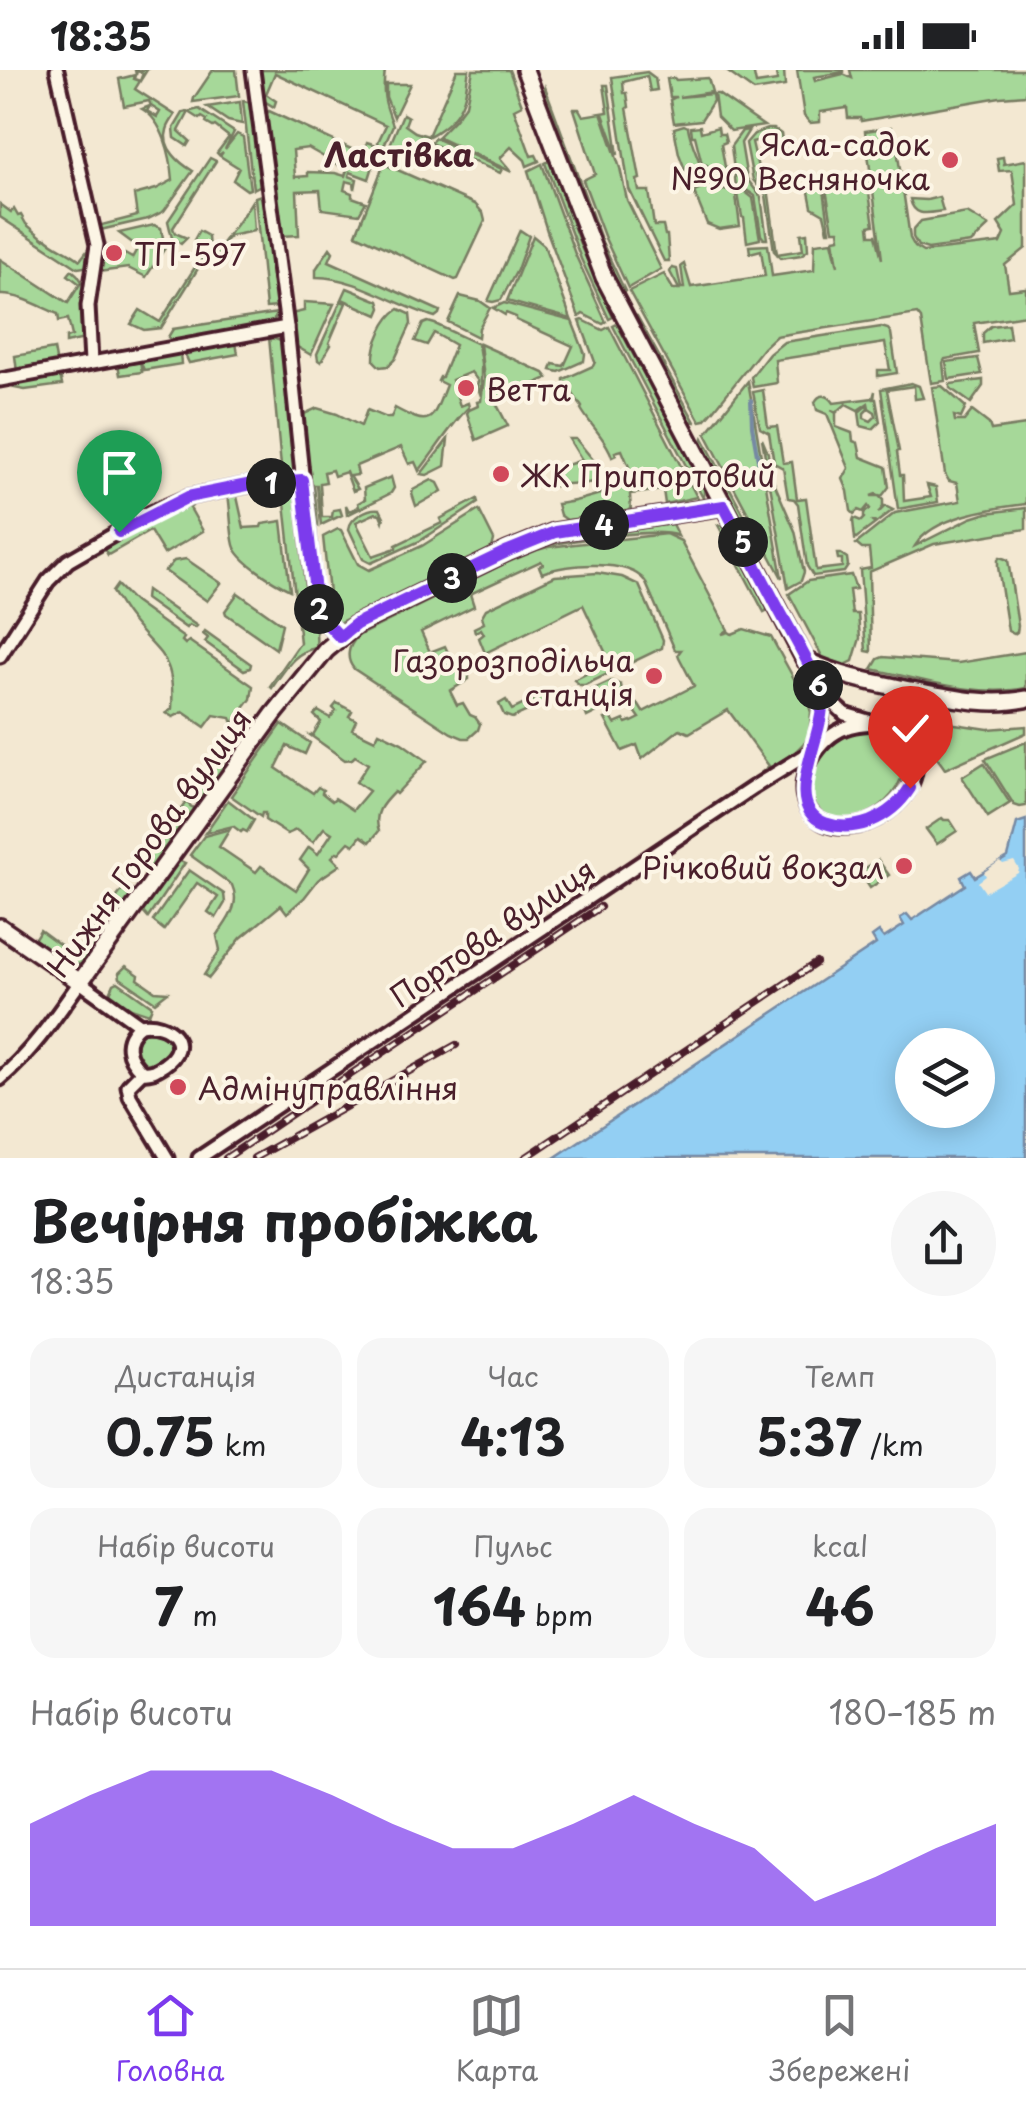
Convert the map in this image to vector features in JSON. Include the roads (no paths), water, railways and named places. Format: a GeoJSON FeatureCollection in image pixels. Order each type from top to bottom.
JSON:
{"type":"FeatureCollection","features":[{"type":"Feature","properties":{"kind":"street"},"geometry":{"type":"LineString","coordinates":[[57,70],[97,245],[88,306],[91,362]]}},
{"type":"Feature","properties":{"kind":"street"},"geometry":{"type":"LineString","coordinates":[[252,70],[287,328],[316,600],[322,618],[340,637]]}},
{"type":"Feature","properties":{"kind":"street"},"geometry":{"type":"LineString","coordinates":[[525,70],[604,278],[822,693],[845,714],[906,737],[916,761],[906,794],[880,817],[864,824],[826,823],[816,818],[808,806],[804,776],[821,719],[822,693]]}},
{"type":"Feature","properties":{"kind":"street"},"geometry":{"type":"LineString","coordinates":[[0,380],[287,328]]}},
{"type":"Feature","properties":{"kind":"street"},"geometry":{"type":"LineString","coordinates":[[0,656],[48,581],[68,561],[188,497],[252,484],[302,480]]}},
{"type":"Feature","properties":{"kind":"street","name":"Нижня Горова вулиця"},"geometry":{"type":"LineString","coordinates":[[0,1079],[32,1046],[274,714],[326,650],[356,624],[555,532],[724,506]]}},
{"type":"Feature","properties":{"kind":"street"},"geometry":{"type":"LineString","coordinates":[[805,660],[838,675],[947,697],[983,703],[1026,700]]}},
{"type":"Feature","properties":{"kind":"street"},"geometry":{"type":"LineString","coordinates":[[812,755],[834,733],[874,723]]}},
{"type":"Feature","properties":{"kind":"street","name":"Портова вулиця"},"geometry":{"type":"LineString","coordinates":[[198,1158],[754,787],[812,755]]}},
{"type":"Feature","properties":{"kind":"street"},"geometry":{"type":"LineString","coordinates":[[0,926],[140,1025]]}},
{"type":"Feature","properties":{"kind":"street"},"geometry":{"type":"LineString","coordinates":[[142,1072],[131,1060],[128,1045],[134,1030],[140,1025],[156,1024],[172,1031],[178,1047],[173,1058],[153,1072],[142,1072],[128,1086],[166,1158]]}},
{"type":"Feature","properties":{"kind":"water"},"geometry":{"type":"Polygon","coordinates":[[[1026,820],[1026,1158],[554,1158],[876,944],[872,937],[879,932],[884,938],[904,925],[900,918],[907,914],[912,920],[965,885],[961,877],[971,871],[975,877],[1008,857],[1017,823],[1026,820]]]}},
{"type":"Feature","properties":{"kind":"waterway"},"geometry":{"type":"LineString","coordinates":[[751,400],[762,483]]}},
{"type":"Feature","properties":{"kind":"railway"},"geometry":{"type":"LineString","coordinates":[[226,1158],[600,907]]}},
{"type":"Feature","properties":{"kind":"railway"},"geometry":{"type":"LineString","coordinates":[[525,1158],[816,963]]}},
{"type":"Feature","properties":{"kind":"railway"},"geometry":{"type":"LineString","coordinates":[[254,1158],[456,1045]]}},
{"type":"Feature","properties":{"kind":"place","name":"Ясла-садок №90 Весняночка"},"geometry":{"type":"Point","coordinates":[950,160]}},
{"type":"Feature","properties":{"kind":"place","name":"ТП-597"},"geometry":{"type":"Point","coordinates":[114,253]}},
{"type":"Feature","properties":{"kind":"place","name":"Ветта"},"geometry":{"type":"Point","coordinates":[466,388]}},
{"type":"Feature","properties":{"kind":"place","name":"ЖК Припортовий"},"geometry":{"type":"Point","coordinates":[501,474]}},
{"type":"Feature","properties":{"kind":"place","name":"Газорозподільча станція"},"geometry":{"type":"Point","coordinates":[654,676]}},
{"type":"Feature","properties":{"kind":"place","name":"Річковий вокзал"},"geometry":{"type":"Point","coordinates":[904,866]}},
{"type":"Feature","properties":{"kind":"place","name":"Адмінуправління"},"geometry":{"type":"Point","coordinates":[178,1087]}},
{"type":"Feature","properties":{"kind":"district","name":"Ластівка"},"geometry":{"type":"Point","coordinates":[399,154]}}]}
